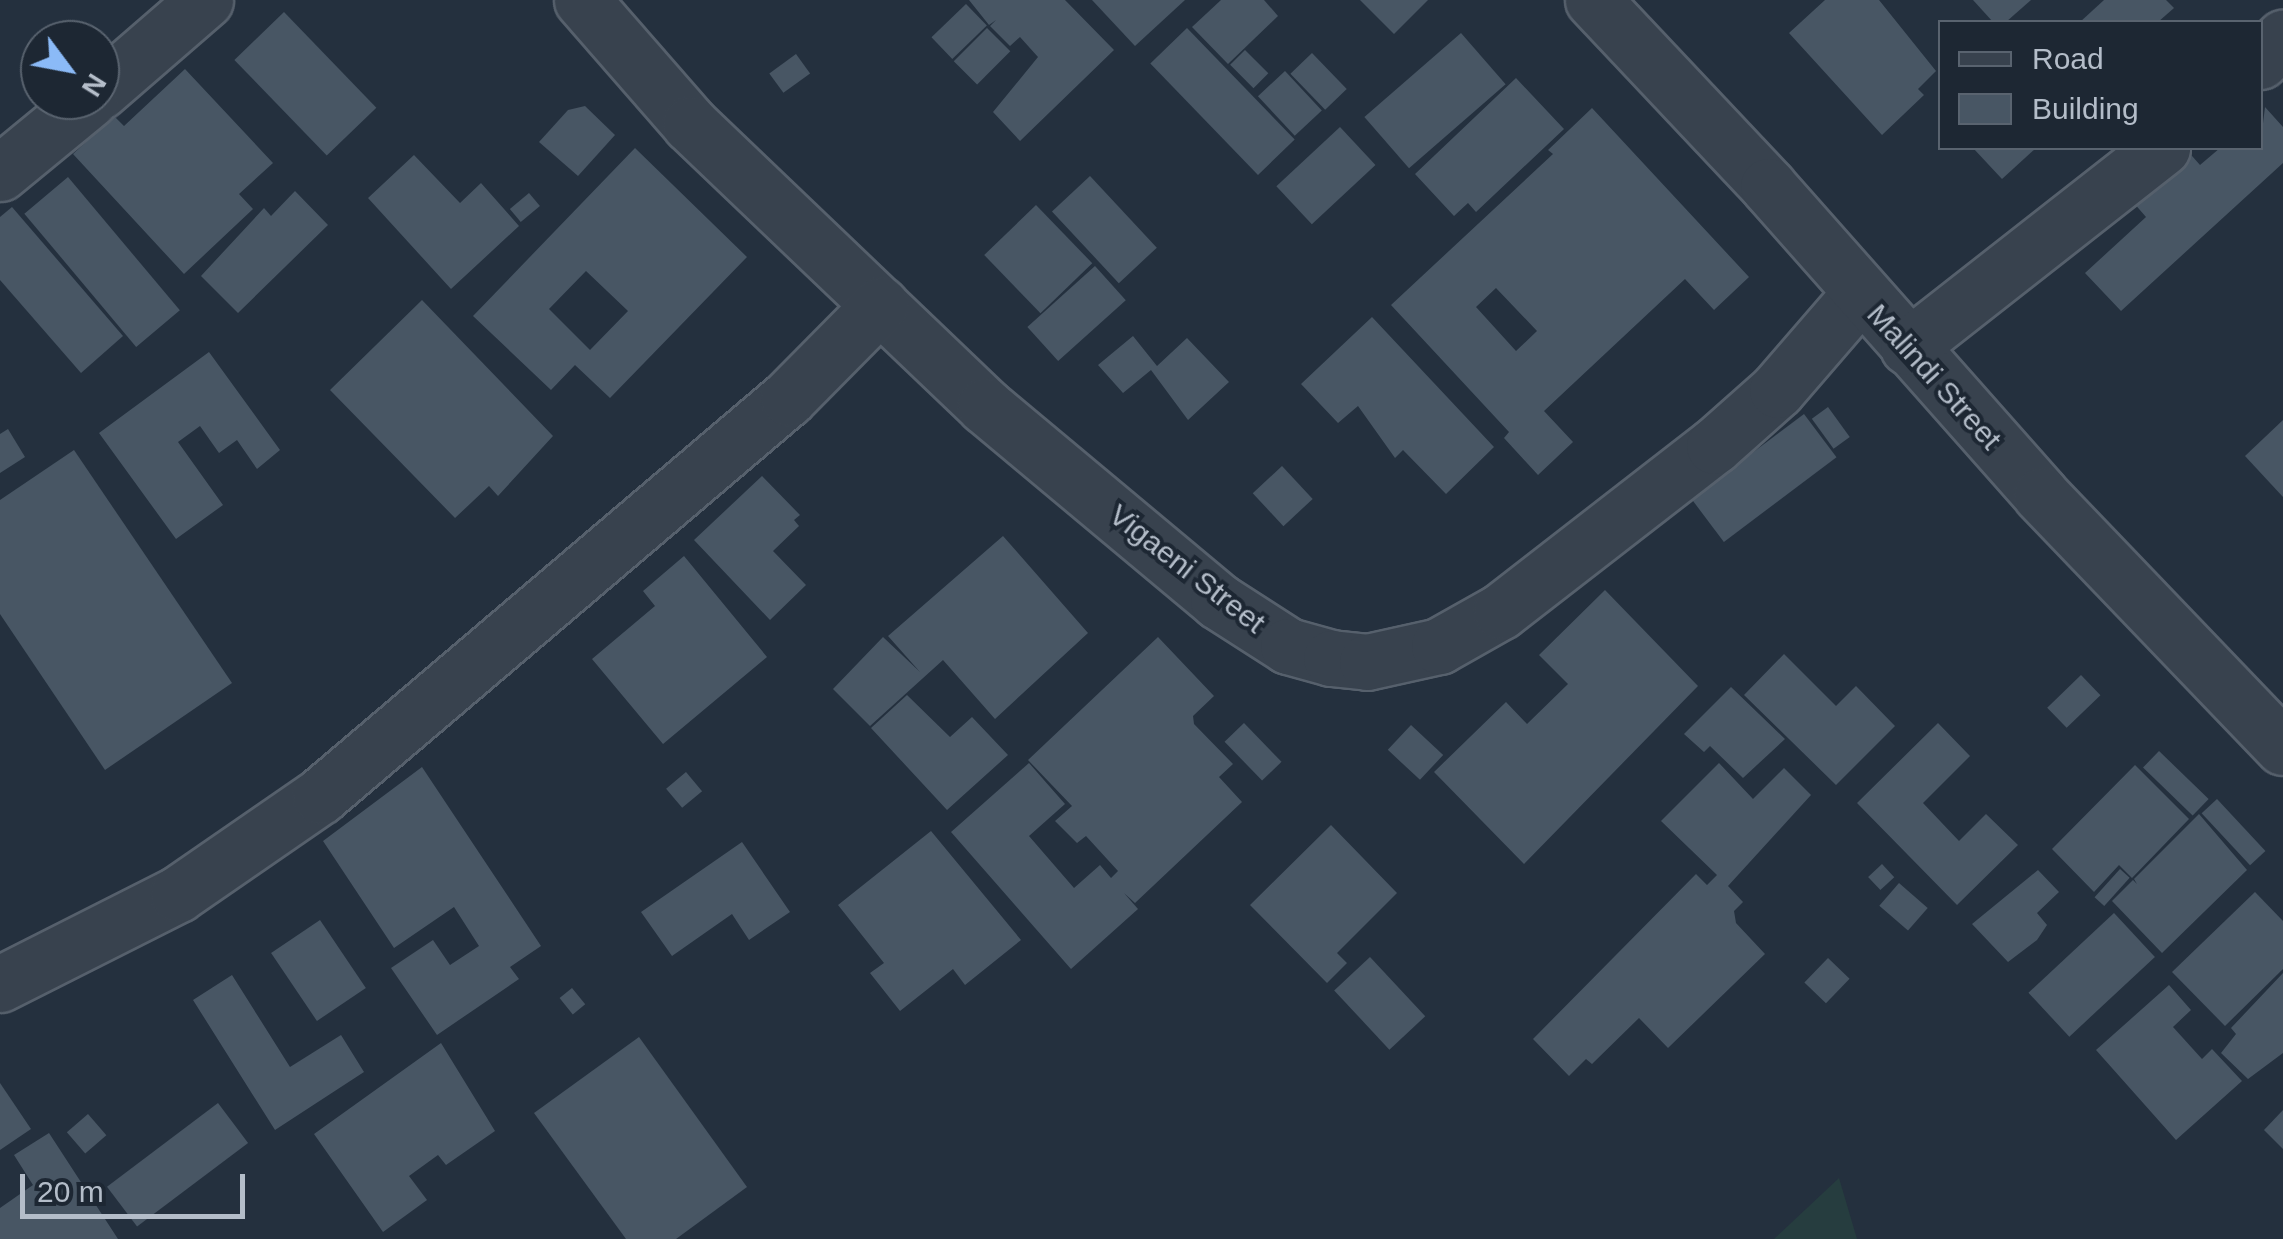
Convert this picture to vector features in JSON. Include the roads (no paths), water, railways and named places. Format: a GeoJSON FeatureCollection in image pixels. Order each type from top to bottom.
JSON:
{"type":"FeatureCollection","features":[{"type":"Feature","properties":{"kind":"street"},"geometry":{"type":"LineString","coordinates":[[120,74],[205,0]]}},
{"type":"Feature","properties":{"kind":"street","name":"Vigaeni Street"},"geometry":{"type":"LineString","coordinates":[[582,0],[690,124],[985,406],[1218,600],[1288,646],[1367,662],[1438,646],[1501,611],[1714,446],[1777,390],[1859,295]]}},
{"type":"Feature","properties":{"kind":"street","name":"Malindi Street"},"geometry":{"type":"LineString","coordinates":[[1593,0],[1768,186],[1859,295],[2283,747]]}},
{"type":"Feature","properties":{"kind":"street"},"geometry":{"type":"LineString","coordinates":[[2263,58],[2283,38]]}},
{"type":"Feature","properties":{"kind":"street"},"geometry":{"type":"LineString","coordinates":[[0,172],[64,120]]}},
{"type":"Feature","properties":{"kind":"street"},"geometry":{"type":"LineString","coordinates":[[1908,347],[2159,150]]}},
{"type":"Feature","properties":{"kind":"street"},"geometry":{"type":"LineString","coordinates":[[0,984],[178,894],[320,796],[788,398],[880,305]]}}]}
